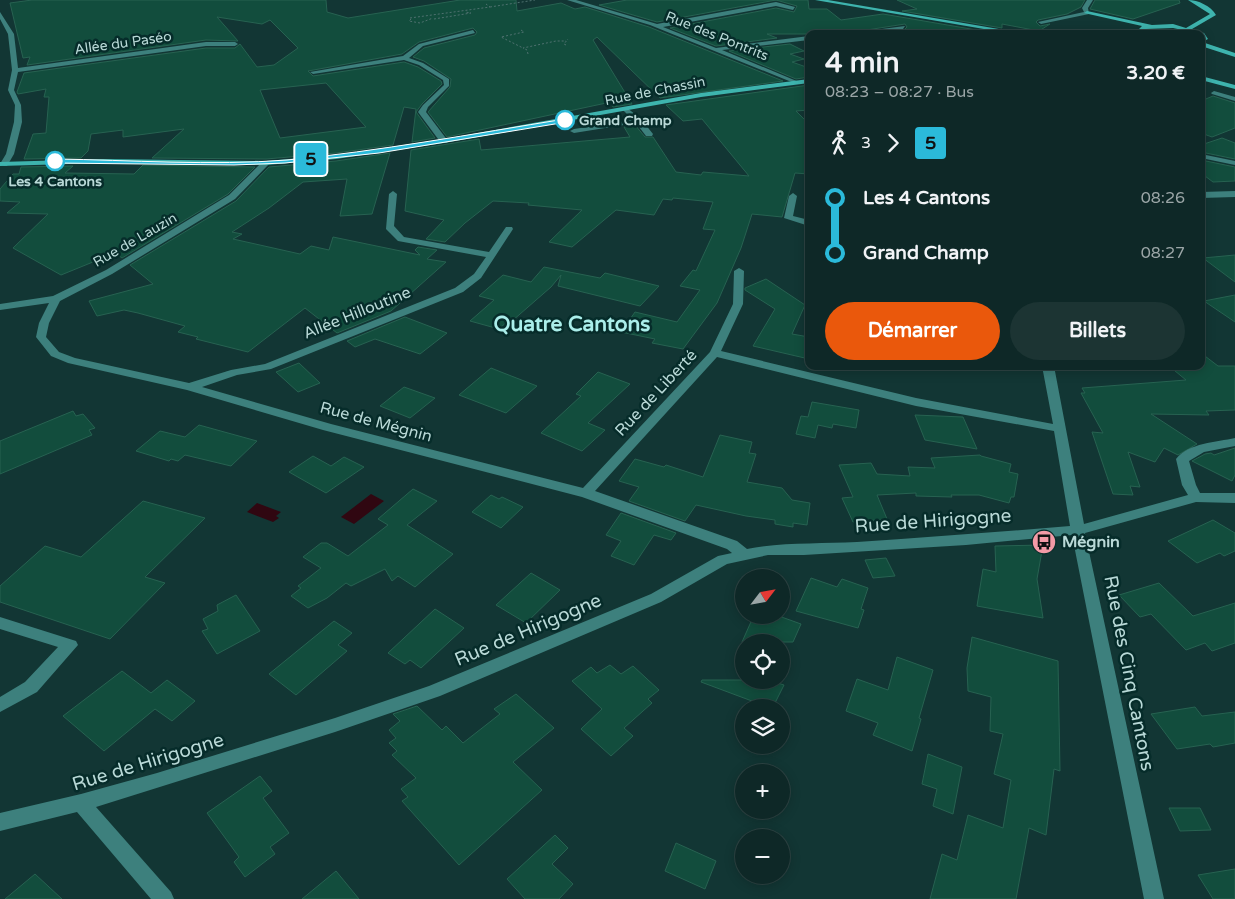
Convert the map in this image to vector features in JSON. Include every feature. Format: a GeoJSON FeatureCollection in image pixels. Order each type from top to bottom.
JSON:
{"type":"FeatureCollection","features":[{"type":"Feature","properties":{"kind":"main road"},"geometry":{"type":"LineString","coordinates":[[818,0],[1001,30]]}},
{"type":"Feature","properties":{"kind":"main road"},"geometry":{"type":"LineString","coordinates":[[1140,30],[1150,26],[1164,25],[1188,29],[1213,15],[1211,10],[1191,0]]}},
{"type":"Feature","properties":{"kind":"main road"},"geometry":{"type":"LineString","coordinates":[[1087,13],[1119,26]]}},
{"type":"Feature","properties":{"kind":"main road"},"geometry":{"type":"LineString","coordinates":[[1087,13],[1150,26]]}},
{"type":"Feature","properties":{"kind":"main road"},"geometry":{"type":"LineString","coordinates":[[1097,18],[1135,30]]}},
{"type":"Feature","properties":{"kind":"main road"},"geometry":{"type":"LineString","coordinates":[[972,25],[989,30]]}},
{"type":"Feature","properties":{"kind":"main road"},"geometry":{"type":"LineString","coordinates":[[972,25],[992,30]]}},
{"type":"Feature","properties":{"kind":"main road"},"geometry":{"type":"LineString","coordinates":[[1205,45],[1235,56]]}},
{"type":"Feature","properties":{"kind":"main road"},"geometry":{"type":"LineString","coordinates":[[1205,79],[1235,87]]}},
{"type":"Feature","properties":{"kind":"main road","name":"Rue de Chassin"},"geometry":{"type":"LineString","coordinates":[[2,164],[103,161],[266,163],[379,152],[626,110],[701,95],[805,81]]}},
{"type":"Feature","properties":{"kind":"street","name":"Rue des Pontrits"},"geometry":{"type":"LineString","coordinates":[[570,0],[657,26],[796,82]]}},
{"type":"Feature","properties":{"kind":"street"},"geometry":{"type":"LineString","coordinates":[[1041,22],[1087,13],[1085,8],[1090,0]]}},
{"type":"Feature","properties":{"kind":"street"},"geometry":{"type":"LineString","coordinates":[[657,26],[776,4],[793,8]]}},
{"type":"Feature","properties":{"kind":"street"},"geometry":{"type":"LineString","coordinates":[[0,14],[11,34],[15,70],[11,90],[18,105],[18,122],[10,154],[2,164]]}},
{"type":"Feature","properties":{"kind":"street"},"geometry":{"type":"LineString","coordinates":[[879,30],[903,27]]}},
{"type":"Feature","properties":{"kind":"street"},"geometry":{"type":"LineString","coordinates":[[405,58],[421,45],[473,32]]}},
{"type":"Feature","properties":{"kind":"street"},"geometry":{"type":"LineString","coordinates":[[716,49],[805,39]]}},
{"type":"Feature","properties":{"kind":"street","name":"Allée du Paséo"},"geometry":{"type":"LineString","coordinates":[[15,70],[206,44],[234,44]]}},
{"type":"Feature","properties":{"kind":"street"},"geometry":{"type":"LineString","coordinates":[[313,72],[405,58],[421,64],[446,79],[447,84],[425,106],[422,112],[444,141]]}},
{"type":"Feature","properties":{"kind":"street"},"geometry":{"type":"LineString","coordinates":[[1214,94],[1235,99]]}},
{"type":"Feature","properties":{"kind":"street"},"geometry":{"type":"LineString","coordinates":[[626,110],[649,134]]}},
{"type":"Feature","properties":{"kind":"street"},"geometry":{"type":"LineString","coordinates":[[574,131],[638,121]]}},
{"type":"Feature","properties":{"kind":"street"},"geometry":{"type":"LineString","coordinates":[[1205,156],[1235,163]]}},
{"type":"Feature","properties":{"kind":"street","name":"Rue de Lauzin"},"geometry":{"type":"LineString","coordinates":[[0,307],[56,298],[109,272],[203,216],[237,192],[266,163]]}},
{"type":"Feature","properties":{"kind":"street"},"geometry":{"type":"LineString","coordinates":[[393,194],[390,227],[401,239],[492,255]]}},
{"type":"Feature","properties":{"kind":"street"},"geometry":{"type":"LineString","coordinates":[[1205,195],[1235,194]]}},
{"type":"Feature","properties":{"kind":"street"},"geometry":{"type":"LineString","coordinates":[[793,196],[788,218],[805,222]]}},
{"type":"Feature","properties":{"kind":"street","name":"Allée Hilloutine"},"geometry":{"type":"LineString","coordinates":[[190,387],[235,372],[267,367],[459,290],[478,276],[509,229]]}},
{"type":"Feature","properties":{"kind":"street"},"geometry":{"type":"LineString","coordinates":[[715,353],[738,304],[740,271]]}},
{"type":"Feature","properties":{"kind":"street","name":"Rue de Mégnin"},"geometry":{"type":"LineString","coordinates":[[56,298],[44,323],[40,337],[55,354],[72,361],[190,387],[327,427],[586,493],[732,545],[745,555]]}},
{"type":"Feature","properties":{"kind":"street","name":"Rue de Liberté"},"geometry":{"type":"LineString","coordinates":[[586,493],[715,353],[916,402],[1044,427],[1059,428]]}},
{"type":"Feature","properties":{"kind":"street","name":"Rue des Cinq Cantons"},"geometry":{"type":"LineString","coordinates":[[1049,370],[1078,530],[1154,899]]}},
{"type":"Feature","properties":{"kind":"street"},"geometry":{"type":"LineString","coordinates":[[1196,497],[1189,485],[1182,459],[1200,449],[1235,442]]}},
{"type":"Feature","properties":{"kind":"street","name":"Rue de Hirigogne"},"geometry":{"type":"LineString","coordinates":[[0,822],[81,803],[335,725],[434,691],[656,598],[723,560],[768,550],[804,550],[966,540],[1078,530],[1196,497],[1235,498]]}},
{"type":"Feature","properties":{"kind":"street"},"geometry":{"type":"LineString","coordinates":[[0,623],[70,645],[31,688],[0,705]]}},
{"type":"Feature","properties":{"kind":"street"},"geometry":{"type":"LineString","coordinates":[[81,803],[164,899]]}},
{"type":"Feature","properties":{"kind":"path"},"geometry":{"type":"LineString","coordinates":[[462,12],[535,0]]}},
{"type":"Feature","properties":{"kind":"path"},"geometry":{"type":"LineString","coordinates":[[486,4],[490,7]]}},
{"type":"Feature","properties":{"kind":"path"},"geometry":{"type":"LineString","coordinates":[[462,12],[471,13],[416,23],[410,21],[410,18],[462,12]]}},
{"type":"Feature","properties":{"kind":"path"},"geometry":{"type":"LineString","coordinates":[[428,17],[434,19]]}},
{"type":"Feature","properties":{"kind":"path"},"geometry":{"type":"LineString","coordinates":[[521,30],[524,32],[501,37],[527,50],[528,54]]}},
{"type":"Feature","properties":{"kind":"path"},"geometry":{"type":"LineString","coordinates":[[566,46],[564,44],[568,39]]}},
{"type":"Feature","properties":{"kind":"path"},"geometry":{"type":"LineString","coordinates":[[523,48],[556,41],[566,41]]}},
{"type":"Feature","properties":{"kind":"path"},"geometry":{"type":"LineString","coordinates":[[504,43],[511,42]]}},
{"type":"Feature","properties":{"kind":"shaded area"},"geometry":{"type":"Polygon","coordinates":[[[371,494],[384,501],[354,524],[341,517],[371,494]]]}},
{"type":"Feature","properties":{"kind":"shaded area"},"geometry":{"type":"Polygon","coordinates":[[[257,503],[281,512],[276,516],[279,518],[273,522],[247,512],[257,503]]]}},
{"type":"Feature","properties":{"kind":"building"},"geometry":{"type":"Polygon","coordinates":[[[32,0],[326,0],[327,12],[348,18],[460,0],[516,0],[517,11],[561,3],[575,9],[585,7],[649,27],[783,81],[660,98],[597,37],[593,40],[632,104],[613,107],[611,102],[447,137],[428,112],[450,87],[451,79],[424,61],[413,57],[424,48],[475,35],[477,32],[473,28],[419,42],[402,54],[308,71],[313,76],[404,62],[418,67],[441,81],[442,84],[416,112],[435,138],[412,142],[416,109],[404,107],[393,145],[336,153],[266,159],[152,158],[184,129],[123,137],[123,130],[91,134],[88,151],[81,158],[24,159],[33,134],[46,133],[49,97],[44,97],[46,89],[18,94],[17,92],[24,73],[206,48],[235,48],[240,44],[257,67],[274,65],[298,48],[270,20],[262,24],[217,17],[238,41],[206,40],[27,65],[30,57],[23,58],[10,3],[32,0]],[[326,83],[260,90],[280,138],[366,127],[326,83]]]}},
{"type":"Feature","properties":{"kind":"building"},"geometry":{"type":"Polygon","coordinates":[[[627,0],[776,0],[657,22],[599,5],[627,0]]]}},
{"type":"Feature","properties":{"kind":"building"},"geometry":{"type":"Polygon","coordinates":[[[776,0],[808,0],[809,9],[827,9],[841,20],[883,14],[977,30],[904,30],[907,27],[905,24],[867,30],[805,30],[805,34],[767,34],[777,38],[716,46],[670,28],[776,8],[794,12],[797,6],[776,0]]]}},
{"type":"Feature","properties":{"kind":"building"},"geometry":{"type":"Polygon","coordinates":[[[897,0],[1085,0],[1081,7],[1067,14],[1038,20],[1036,22],[1040,26],[1050,24],[1041,30],[1002,24],[1002,28],[902,11],[917,9],[897,0]]]}},
{"type":"Feature","properties":{"kind":"building"},"geometry":{"type":"Polygon","coordinates":[[[1095,0],[1179,0],[1180,3],[1133,19],[1090,9],[1095,0]]]}},
{"type":"Feature","properties":{"kind":"building"},"geometry":{"type":"Polygon","coordinates":[[[790,44],[804,51],[790,54],[804,59],[792,62],[805,67],[805,78],[796,79],[729,51],[790,44]]]}},
{"type":"Feature","properties":{"kind":"building"},"geometry":{"type":"Polygon","coordinates":[[[805,86],[805,110],[796,111],[805,120],[805,174],[795,173],[782,217],[752,214],[741,248],[717,303],[683,349],[652,343],[655,339],[621,332],[635,312],[677,322],[700,290],[680,286],[693,270],[696,271],[715,230],[703,229],[713,202],[673,198],[672,200],[663,199],[654,215],[616,210],[572,247],[549,242],[582,210],[528,205],[529,203],[493,201],[445,242],[426,239],[444,220],[405,211],[411,150],[479,139],[481,150],[630,137],[624,127],[635,125],[645,137],[653,137],[676,172],[701,175],[703,172],[749,176],[702,119],[683,121],[666,105],[805,86]]]}},
{"type":"Feature","properties":{"kind":"building"},"geometry":{"type":"Polygon","coordinates":[[[1213,96],[1235,103],[1235,128],[1212,137],[1205,134],[1205,99],[1213,96]]]}},
{"type":"Feature","properties":{"kind":"building"},"geometry":{"type":"Polygon","coordinates":[[[1222,138],[1235,143],[1235,159],[1205,153],[1205,144],[1222,138]]]}},
{"type":"Feature","properties":{"kind":"building"},"geometry":{"type":"Polygon","coordinates":[[[390,153],[372,214],[340,216],[347,179],[303,182],[269,208],[232,232],[242,234],[233,239],[300,254],[311,246],[329,250],[333,237],[420,255],[415,250],[418,247],[437,250],[427,259],[446,262],[391,311],[337,333],[305,308],[248,352],[196,339],[198,337],[178,332],[185,326],[138,313],[124,310],[97,316],[89,301],[153,284],[130,265],[236,201],[269,167],[336,161],[390,153]]]}},
{"type":"Feature","properties":{"kind":"building"},"geometry":{"type":"Polygon","coordinates":[[[1205,161],[1235,167],[1235,181],[1213,182],[1205,176],[1205,161]]]}},
{"type":"Feature","properties":{"kind":"building"},"geometry":{"type":"Polygon","coordinates":[[[143,165],[255,167],[228,194],[122,258],[115,253],[61,275],[13,248],[48,214],[7,213],[20,202],[0,201],[0,189],[13,174],[19,174],[21,167],[73,166],[65,173],[134,174],[143,165]]]}},
{"type":"Feature","properties":{"kind":"building"},"geometry":{"type":"Polygon","coordinates":[[[1235,255],[1235,282],[1205,260],[1205,258],[1235,255]]]}},
{"type":"Feature","properties":{"kind":"building"},"geometry":{"type":"Polygon","coordinates":[[[544,267],[600,278],[605,273],[659,286],[640,306],[558,286],[561,275],[551,287],[512,321],[510,319],[499,329],[470,321],[494,300],[479,296],[503,275],[531,282],[544,267]]]}},
{"type":"Feature","properties":{"kind":"building"},"geometry":{"type":"Polygon","coordinates":[[[766,279],[805,305],[792,334],[805,336],[805,358],[753,346],[775,309],[745,290],[745,288],[766,279]]]}},
{"type":"Feature","properties":{"kind":"building"},"geometry":{"type":"Polygon","coordinates":[[[1235,295],[1235,322],[1205,302],[1235,295]]]}},
{"type":"Feature","properties":{"kind":"building"},"geometry":{"type":"Polygon","coordinates":[[[405,317],[447,333],[420,354],[375,339],[355,347],[347,341],[405,317]]]}},
{"type":"Feature","properties":{"kind":"building"},"geometry":{"type":"Polygon","coordinates":[[[1205,356],[1218,366],[1235,366],[1235,410],[1206,411],[1209,415],[1151,414],[1197,444],[1178,455],[1164,448],[1155,462],[1128,452],[1140,487],[1130,486],[1133,495],[1113,494],[1092,432],[1103,433],[1081,393],[1085,393],[1082,388],[1186,380],[1174,370],[1205,370],[1205,356]]]}},
{"type":"Feature","properties":{"kind":"building"},"geometry":{"type":"Polygon","coordinates":[[[299,363],[320,383],[298,392],[276,372],[299,363]]]}},
{"type":"Feature","properties":{"kind":"building"},"geometry":{"type":"Polygon","coordinates":[[[491,368],[537,386],[506,413],[459,395],[491,368]]]}},
{"type":"Feature","properties":{"kind":"building"},"geometry":{"type":"Polygon","coordinates":[[[598,372],[630,384],[588,423],[605,430],[582,451],[541,433],[581,396],[576,394],[598,372]]]}},
{"type":"Feature","properties":{"kind":"building"},"geometry":{"type":"Polygon","coordinates":[[[404,387],[435,398],[410,418],[380,406],[404,387]]]}},
{"type":"Feature","properties":{"kind":"building"},"geometry":{"type":"Polygon","coordinates":[[[812,402],[859,410],[856,428],[833,424],[832,428],[818,425],[815,438],[796,434],[801,416],[808,417],[812,402]]]}},
{"type":"Feature","properties":{"kind":"building"},"geometry":{"type":"Polygon","coordinates":[[[73,411],[76,416],[83,414],[95,428],[89,430],[92,435],[0,474],[0,441],[73,411]]]}},
{"type":"Feature","properties":{"kind":"building"},"geometry":{"type":"Polygon","coordinates":[[[915,415],[963,417],[977,449],[925,440],[915,415]]]}},
{"type":"Feature","properties":{"kind":"building"},"geometry":{"type":"Polygon","coordinates":[[[199,425],[257,441],[231,466],[185,455],[178,461],[171,459],[169,461],[136,451],[160,431],[185,437],[199,425]]]}},
{"type":"Feature","properties":{"kind":"building"},"geometry":{"type":"Polygon","coordinates":[[[720,435],[752,442],[749,453],[756,454],[747,482],[782,488],[792,500],[810,503],[807,525],[793,523],[793,527],[775,524],[775,520],[696,505],[685,521],[629,501],[639,487],[619,481],[635,459],[664,467],[666,465],[703,477],[720,435]]]}},
{"type":"Feature","properties":{"kind":"building"},"geometry":{"type":"Polygon","coordinates":[[[1235,448],[1235,475],[1232,481],[1192,461],[1205,454],[1211,453],[1214,455],[1235,448]]]}},
{"type":"Feature","properties":{"kind":"building"},"geometry":{"type":"Polygon","coordinates":[[[980,455],[1011,464],[1009,472],[1018,474],[1014,497],[1011,497],[1009,503],[979,495],[951,495],[952,497],[916,496],[916,493],[877,495],[887,519],[853,522],[842,498],[853,497],[839,465],[871,463],[877,474],[910,476],[908,467],[935,468],[931,458],[980,455]]]}},
{"type":"Feature","properties":{"kind":"building"},"geometry":{"type":"Polygon","coordinates":[[[313,456],[331,466],[344,457],[364,467],[326,493],[289,472],[313,456]]]}},
{"type":"Feature","properties":{"kind":"building"},"geometry":{"type":"Polygon","coordinates":[[[413,489],[437,501],[407,525],[453,554],[415,587],[398,576],[392,581],[385,569],[351,586],[346,583],[327,598],[308,608],[291,596],[301,588],[298,586],[321,568],[303,557],[321,543],[327,543],[348,556],[388,525],[378,519],[413,489]]]}},
{"type":"Feature","properties":{"kind":"building"},"geometry":{"type":"Polygon","coordinates":[[[491,495],[499,499],[502,497],[523,507],[501,528],[472,512],[491,495]]]}},
{"type":"Feature","properties":{"kind":"building"},"geometry":{"type":"Polygon","coordinates":[[[143,501],[205,518],[145,577],[165,583],[110,639],[0,602],[0,586],[45,546],[81,557],[143,501]]]}},
{"type":"Feature","properties":{"kind":"building"},"geometry":{"type":"Polygon","coordinates":[[[621,513],[676,533],[671,540],[654,535],[634,565],[611,556],[621,541],[606,535],[621,513]]]}},
{"type":"Feature","properties":{"kind":"building"},"geometry":{"type":"Polygon","coordinates":[[[1213,520],[1235,533],[1235,551],[1224,556],[1220,553],[1197,563],[1168,541],[1213,520]]]}},
{"type":"Feature","properties":{"kind":"building"},"geometry":{"type":"Polygon","coordinates":[[[1043,545],[1037,579],[1043,618],[977,606],[983,569],[996,572],[995,546],[1043,545]]]}},
{"type":"Feature","properties":{"kind":"building"},"geometry":{"type":"Polygon","coordinates":[[[886,558],[895,576],[873,578],[865,560],[886,558]]]}},
{"type":"Feature","properties":{"kind":"building"},"geometry":{"type":"Polygon","coordinates":[[[531,573],[560,590],[526,623],[496,605],[531,573]]]}},
{"type":"Feature","properties":{"kind":"building"},"geometry":{"type":"Polygon","coordinates":[[[811,578],[837,587],[842,579],[868,588],[861,609],[864,610],[858,628],[796,611],[811,578]]]}},
{"type":"Feature","properties":{"kind":"building"},"geometry":{"type":"Polygon","coordinates":[[[1159,583],[1193,616],[1235,603],[1235,643],[1212,651],[1205,643],[1186,650],[1151,614],[1140,617],[1119,595],[1159,583]]]}},
{"type":"Feature","properties":{"kind":"building"},"geometry":{"type":"Polygon","coordinates":[[[236,595],[260,631],[217,654],[202,631],[208,629],[203,619],[218,611],[217,605],[236,595]]]}},
{"type":"Feature","properties":{"kind":"building"},"geometry":{"type":"Polygon","coordinates":[[[435,609],[464,628],[421,668],[410,660],[405,664],[388,653],[435,609]]]}},
{"type":"Feature","properties":{"kind":"building"},"geometry":{"type":"Polygon","coordinates":[[[790,620],[801,624],[793,642],[790,642],[790,634],[746,634],[750,624],[790,624],[790,620]]]}},
{"type":"Feature","properties":{"kind":"building"},"geometry":{"type":"Polygon","coordinates":[[[334,621],[352,633],[338,645],[347,651],[296,695],[269,674],[334,621]]]}},
{"type":"Feature","properties":{"kind":"building"},"geometry":{"type":"Polygon","coordinates":[[[972,637],[1058,661],[1060,771],[1054,769],[1046,835],[1029,828],[1016,899],[930,899],[942,854],[957,860],[968,815],[1003,828],[1011,780],[994,774],[1003,734],[990,731],[991,697],[968,691],[967,668],[972,637]]]}},
{"type":"Feature","properties":{"kind":"building"},"geometry":{"type":"Polygon","coordinates":[[[897,657],[933,670],[919,718],[921,719],[912,751],[873,735],[878,723],[846,711],[857,679],[888,690],[897,657]]]}},
{"type":"Feature","properties":{"kind":"building"},"geometry":{"type":"Polygon","coordinates":[[[610,665],[621,674],[633,666],[659,690],[648,699],[652,703],[624,728],[633,736],[611,756],[581,729],[602,709],[572,681],[591,667],[597,673],[610,665]]]}},
{"type":"Feature","properties":{"kind":"building"},"geometry":{"type":"Polygon","coordinates":[[[122,671],[151,693],[167,680],[195,701],[172,721],[155,709],[104,751],[63,716],[122,671]]]}},
{"type":"Feature","properties":{"kind":"building"},"geometry":{"type":"Polygon","coordinates":[[[702,680],[735,680],[735,689],[782,689],[777,699],[747,699],[701,682],[702,680]]]}},
{"type":"Feature","properties":{"kind":"building"},"geometry":{"type":"Polygon","coordinates":[[[516,694],[554,728],[513,762],[542,790],[459,865],[402,801],[408,797],[401,789],[416,778],[392,755],[397,751],[389,743],[396,738],[389,730],[400,721],[393,714],[417,706],[442,730],[446,726],[463,743],[500,714],[494,709],[516,694]]]}},
{"type":"Feature","properties":{"kind":"building"},"geometry":{"type":"Polygon","coordinates":[[[1195,707],[1202,716],[1235,712],[1235,743],[1213,747],[1210,744],[1177,749],[1151,714],[1195,707]]]}},
{"type":"Feature","properties":{"kind":"building"},"geometry":{"type":"Polygon","coordinates":[[[928,754],[962,767],[953,814],[933,806],[937,789],[922,784],[928,754]]]}},
{"type":"Feature","properties":{"kind":"building"},"geometry":{"type":"Polygon","coordinates":[[[260,776],[272,791],[263,798],[289,833],[270,847],[275,854],[245,877],[234,862],[239,857],[207,813],[260,776]]]}},
{"type":"Feature","properties":{"kind":"building"},"geometry":{"type":"Polygon","coordinates":[[[1169,808],[1200,808],[1211,830],[1180,831],[1169,808]]]}},
{"type":"Feature","properties":{"kind":"building"},"geometry":{"type":"Polygon","coordinates":[[[555,835],[568,848],[552,864],[573,884],[559,899],[525,899],[507,879],[555,835]]]}},
{"type":"Feature","properties":{"kind":"building"},"geometry":{"type":"Polygon","coordinates":[[[676,843],[716,861],[705,889],[665,871],[676,843]]]}},
{"type":"Feature","properties":{"kind":"building"},"geometry":{"type":"Polygon","coordinates":[[[1235,869],[1235,899],[1213,899],[1198,875],[1235,869]]]}},
{"type":"Feature","properties":{"kind":"building"},"geometry":{"type":"Polygon","coordinates":[[[336,871],[359,899],[302,899],[336,871]]]}},
{"type":"Feature","properties":{"kind":"building"},"geometry":{"type":"Polygon","coordinates":[[[35,874],[62,899],[5,899],[35,874]]]}},
{"type":"Feature","properties":{"kind":"bus line","name":"5"},"geometry":{"type":"LineString","coordinates":[[55,161],[234,164],[285,162],[379,152],[565,120]]}},
{"type":"Feature","properties":{"kind":"place","name":"Grand Champ"},"geometry":{"type":"Point","coordinates":[565,120]}},
{"type":"Feature","properties":{"kind":"place","name":"Les 4 Cantons"},"geometry":{"type":"Point","coordinates":[55,161]}},
{"type":"Feature","properties":{"kind":"place","name":"Mégnin"},"geometry":{"type":"Point","coordinates":[1044,542]}},
{"type":"Feature","properties":{"kind":"district","name":"Quatre Cantons"},"geometry":{"type":"Point","coordinates":[572,324]}}]}
